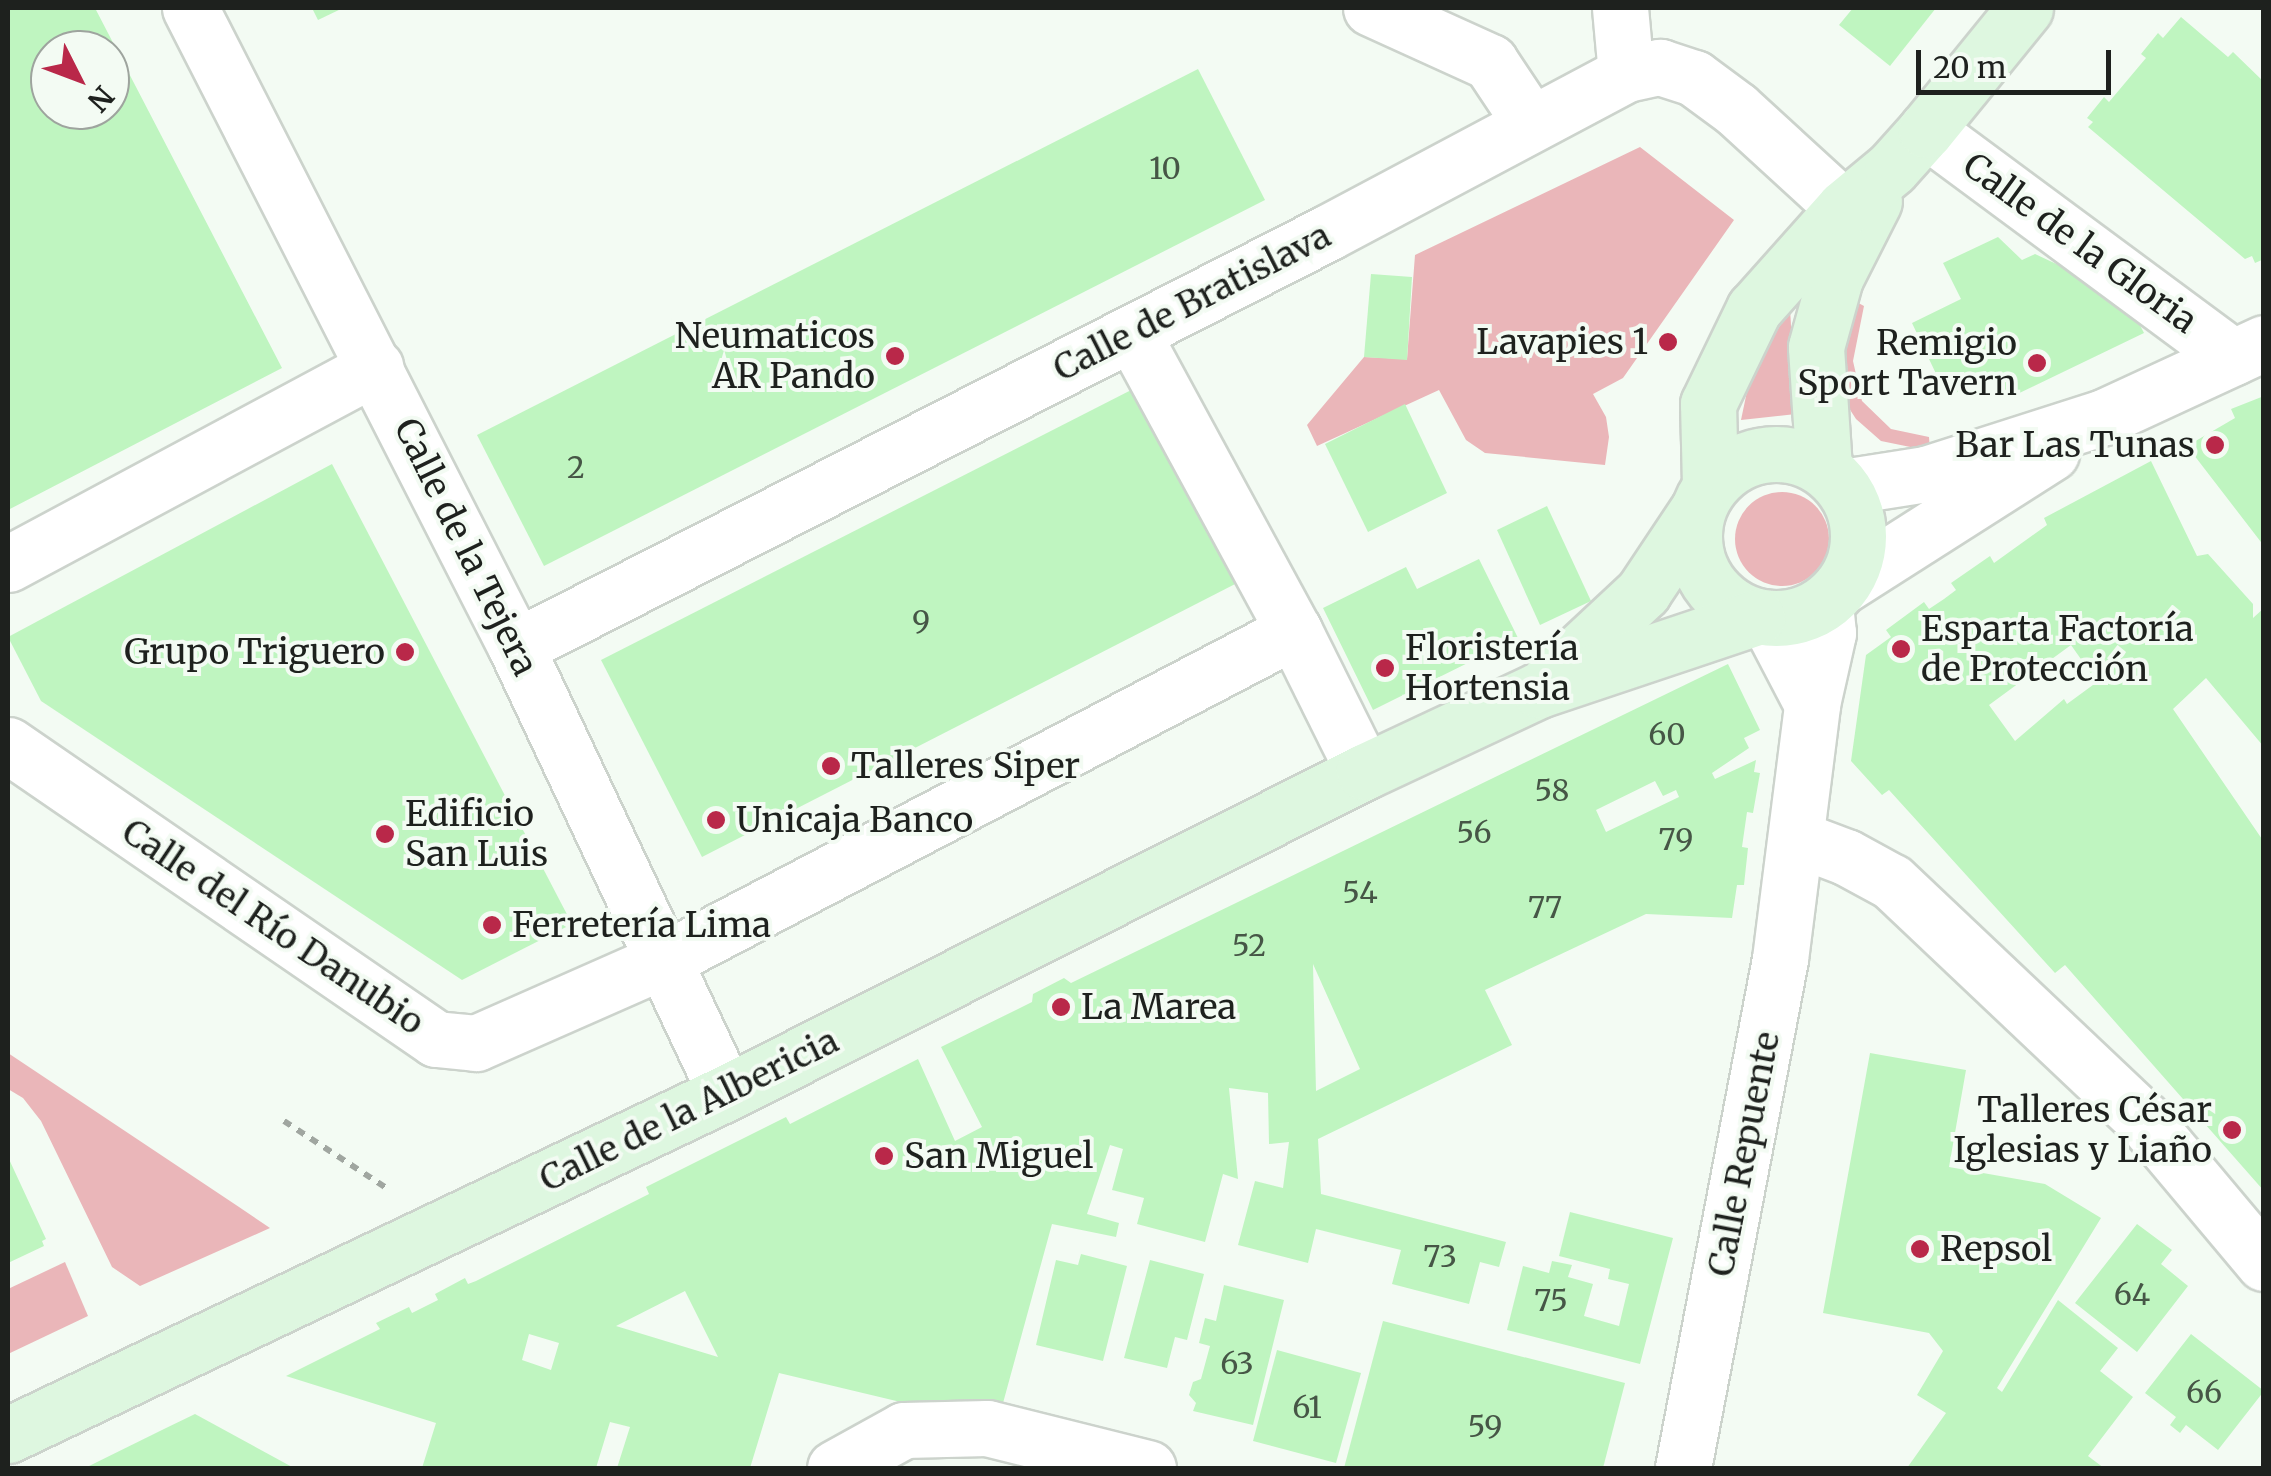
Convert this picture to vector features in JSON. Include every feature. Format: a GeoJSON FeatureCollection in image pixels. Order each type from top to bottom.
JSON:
{"type":"FeatureCollection","features":[{"type":"Feature","properties":{"kind":"main road"},"geometry":{"type":"LineString","coordinates":[[1704,498],[1744,459],[1764,454],[1805,458],[1834,477],[1856,511],[1859,536],[1854,562],[1834,594],[1804,614],[1762,618],[1732,606],[1704,577],[1694,546],[1704,498],[1708,404],[1754,309],[1844,208],[1909,149],[2025,8]]}},
{"type":"Feature","properties":{"kind":"main road"},"geometry":{"type":"LineString","coordinates":[[1834,477],[1816,347],[1834,278],[1909,149]]}},
{"type":"Feature","properties":{"kind":"main road","name":"Calle de la Albericia"},"geometry":{"type":"LineString","coordinates":[[1539,690],[1643,592],[1704,498]]}},
{"type":"Feature","properties":{"kind":"main road","name":"Calle de la Albericia"},"geometry":{"type":"LineString","coordinates":[[8,1435],[726,1093],[1364,772],[1539,690],[1762,618]]}},
{"type":"Feature","properties":{"kind":"street","name":"Calle de la Tejera"},"geometry":{"type":"LineString","coordinates":[[190,8],[516,647],[638,899],[662,962],[726,1093]]}},
{"type":"Feature","properties":{"kind":"street"},"geometry":{"type":"LineString","coordinates":[[1371,8],[1490,62],[1530,122]]}},
{"type":"Feature","properties":{"kind":"street"},"geometry":{"type":"LineString","coordinates":[[1620,8],[1626,74]]}},
{"type":"Feature","properties":{"kind":"street","name":"Calle de Bratislava"},"geometry":{"type":"LineString","coordinates":[[516,647],[1132,333],[1626,74],[1660,67],[1694,78],[1767,136],[1844,208]]}},
{"type":"Feature","properties":{"kind":"street","name":"Calle de la Gloria"},"geometry":{"type":"LineString","coordinates":[[1909,149],[2248,350]]}},
{"type":"Feature","properties":{"kind":"street"},"geometry":{"type":"LineString","coordinates":[[1132,333],[1294,631],[1364,772]]}},
{"type":"Feature","properties":{"kind":"street","name":"Calle de la Gloria"},"geometry":{"type":"LineString","coordinates":[[1834,477],[1926,474],[2104,417],[2248,350]]}},
{"type":"Feature","properties":{"kind":"street"},"geometry":{"type":"LineString","coordinates":[[8,564],[376,368]]}},
{"type":"Feature","properties":{"kind":"street","name":"Calle de la Gloria"},"geometry":{"type":"LineString","coordinates":[[1834,594],[2104,417]]}},
{"type":"Feature","properties":{"kind":"street","name":"Calle Repuente"},"geometry":{"type":"LineString","coordinates":[[1683,1468],[1777,978],[1798,839],[1812,704],[1834,594]]}},
{"type":"Feature","properties":{"kind":"street"},"geometry":{"type":"LineString","coordinates":[[1762,618],[1812,704]]}},
{"type":"Feature","properties":{"kind":"street"},"geometry":{"type":"LineString","coordinates":[[662,962],[1294,631]]}},
{"type":"Feature","properties":{"kind":"street","name":"Calle del Río Danubio"},"geometry":{"type":"LineString","coordinates":[[8,746],[436,1038],[476,1043],[662,962]]}},
{"type":"Feature","properties":{"kind":"street"},"geometry":{"type":"LineString","coordinates":[[1798,839],[1846,857],[1892,882],[2143,1119],[2264,1263]]}},
{"type":"Feature","properties":{"kind":"street"},"geometry":{"type":"LineString","coordinates":[[834,1468],[904,1430],[987,1428],[1148,1468]]}},
{"type":"Feature","properties":{"kind":"path"},"geometry":{"type":"LineString","coordinates":[[284,1121],[384,1185],[406,1244]]}},
{"type":"Feature","properties":{"kind":"shaded area"},"geometry":{"type":"Polygon","coordinates":[[[1640,147],[1734,220],[1623,378],[1593,394],[1606,417],[1609,437],[1605,465],[1485,453],[1466,440],[1439,390],[1317,446],[1307,425],[1364,357],[1407,359],[1415,255],[1640,147]]]}},
{"type":"Feature","properties":{"kind":"shaded area"},"geometry":{"type":"Polygon","coordinates":[[[1851,299],[1864,306],[1853,361],[1862,401],[1891,429],[1929,437],[1930,451],[1881,441],[1856,419],[1845,402],[1839,344],[1851,299]]]}},
{"type":"Feature","properties":{"kind":"shaded area"},"geometry":{"type":"Polygon","coordinates":[[[1790,308],[1796,414],[1741,420],[1750,377],[1790,308]]]}},
{"type":"Feature","properties":{"kind":"shaded area"},"geometry":{"type":"Polygon","coordinates":[[[1782,492],[1800,496],[1815,506],[1825,521],[1829,539],[1825,557],[1815,572],[1800,582],[1782,586],[1764,582],[1749,572],[1739,557],[1735,539],[1739,521],[1749,506],[1764,496],[1782,492]]]}},
{"type":"Feature","properties":{"kind":"shaded area"},"geometry":{"type":"Polygon","coordinates":[[[8,1053],[270,1228],[140,1286],[112,1267],[41,1121],[23,1098],[8,1089],[8,1053]]]}},
{"type":"Feature","properties":{"kind":"shaded area"},"geometry":{"type":"Polygon","coordinates":[[[65,1262],[88,1316],[8,1354],[8,1289],[65,1262]]]}},
{"type":"Feature","properties":{"kind":"building"},"geometry":{"type":"Polygon","coordinates":[[[8,8],[95,8],[106,30],[30,30],[30,130],[130,130],[130,75],[282,368],[8,510],[8,8]]]}},
{"type":"Feature","properties":{"kind":"building"},"geometry":{"type":"Polygon","coordinates":[[[312,8],[343,8],[318,20],[312,8]]]}},
{"type":"Feature","properties":{"kind":"building"},"geometry":{"type":"Polygon","coordinates":[[[1853,8],[1936,8],[1890,66],[1839,25],[1853,8]]]}},
{"type":"Feature","properties":{"kind":"building"},"geometry":{"type":"Polygon","coordinates":[[[2181,17],[2228,57],[2233,52],[2264,82],[2264,259],[2255,263],[2252,256],[2245,259],[2088,127],[2093,122],[2087,118],[2104,97],[2109,102],[2146,58],[2141,54],[2158,33],[2163,38],[2181,17]]]}},
{"type":"Feature","properties":{"kind":"building"},"geometry":{"type":"Polygon","coordinates":[[[1198,69],[1265,200],[544,566],[477,435],[1198,69]]]}},
{"type":"Feature","properties":{"kind":"building"},"geometry":{"type":"Polygon","coordinates":[[[1998,237],[2022,260],[2035,254],[2125,296],[2144,333],[2009,398],[1997,373],[1947,397],[1912,323],[1961,299],[1943,263],[1998,237]]]}},
{"type":"Feature","properties":{"kind":"building"},"geometry":{"type":"Polygon","coordinates":[[[1371,274],[1412,277],[1407,360],[1364,357],[1371,274]]]}},
{"type":"Feature","properties":{"kind":"building"},"geometry":{"type":"Polygon","coordinates":[[[1141,385],[1241,581],[702,857],[601,660],[1141,385]]]}},
{"type":"Feature","properties":{"kind":"building"},"geometry":{"type":"Polygon","coordinates":[[[2264,396],[2264,546],[2187,446],[2235,418],[2231,409],[2264,396]]]}},
{"type":"Feature","properties":{"kind":"building"},"geometry":{"type":"Polygon","coordinates":[[[1405,404],[1447,493],[1368,532],[1325,444],[1405,404]]]}},
{"type":"Feature","properties":{"kind":"building"},"geometry":{"type":"Polygon","coordinates":[[[2151,461],[2197,556],[2208,554],[2253,604],[2253,618],[2264,608],[2264,747],[2206,678],[2173,709],[2264,842],[2264,1191],[2065,965],[2055,973],[1889,790],[1882,795],[1851,761],[1866,655],[1891,637],[1886,630],[1924,602],[1929,609],[1944,599],[1956,590],[1951,583],[1990,556],[1994,563],[2047,525],[2044,518],[2151,461]],[[2071,645],[1989,705],[2015,741],[2064,699],[2067,704],[2097,682],[2071,645]]]}},
{"type":"Feature","properties":{"kind":"building","name":"Edificio San Luis"},"geometry":{"type":"Polygon","coordinates":[[[332,464],[572,924],[462,980],[41,701],[8,637],[332,464]]]}},
{"type":"Feature","properties":{"kind":"building"},"geometry":{"type":"Polygon","coordinates":[[[1547,506],[1591,601],[1540,625],[1497,530],[1547,506]]]}},
{"type":"Feature","properties":{"kind":"building"},"geometry":{"type":"Polygon","coordinates":[[[1479,559],[1518,638],[1373,710],[1323,608],[1406,567],[1417,589],[1479,559]]]}},
{"type":"Feature","properties":{"kind":"building"},"geometry":{"type":"Polygon","coordinates":[[[1728,664],[1760,730],[1744,738],[1749,748],[1712,773],[1715,779],[1756,760],[1754,772],[1760,773],[1753,813],[1747,812],[1742,847],[1748,848],[1744,885],[1737,885],[1732,918],[1646,914],[1485,990],[1512,1045],[1318,1139],[1321,1194],[1506,1242],[1499,1267],[1480,1262],[1469,1304],[1392,1284],[1401,1250],[1316,1229],[1308,1263],[1238,1245],[1255,1181],[1283,1188],[1289,1142],[1269,1144],[1268,1093],[1229,1088],[1238,1179],[1223,1174],[1205,1242],[1137,1224],[1144,1198],[1112,1190],[1123,1149],[1110,1145],[1087,1214],[1119,1223],[1116,1237],[1052,1224],[997,1425],[779,1373],[750,1468],[617,1468],[630,1427],[610,1422],[596,1468],[422,1468],[436,1423],[286,1376],[380,1329],[376,1323],[409,1307],[412,1313],[438,1300],[435,1294],[465,1278],[468,1284],[476,1281],[649,1194],[646,1187],[786,1117],[790,1124],[918,1059],[955,1141],[982,1127],[941,1047],[1032,1002],[1033,994],[1064,978],[1071,983],[1728,664]],[[1655,781],[1596,810],[1606,832],[1679,797],[1676,790],[1663,796],[1655,781]],[[1313,964],[1316,1091],[1360,1069],[1313,964]],[[685,1291],[616,1326],[718,1357],[685,1291]],[[529,1334],[522,1360],[551,1370],[559,1343],[529,1334]]]}},
{"type":"Feature","properties":{"kind":"building"},"geometry":{"type":"Polygon","coordinates":[[[1870,1053],[1966,1070],[1949,1167],[2045,1184],[2101,1218],[1997,1388],[2002,1392],[2058,1300],[2118,1348],[2100,1371],[2133,1397],[2088,1456],[2104,1468],[1907,1468],[1946,1413],[1917,1395],[1943,1351],[1929,1333],[1823,1313],[1870,1053]]]}},
{"type":"Feature","properties":{"kind":"building"},"geometry":{"type":"Polygon","coordinates":[[[8,1157],[46,1239],[42,1241],[44,1246],[8,1263],[8,1157]]]}},
{"type":"Feature","properties":{"kind":"building"},"geometry":{"type":"Polygon","coordinates":[[[1570,1212],[1673,1238],[1640,1364],[1507,1330],[1523,1266],[1549,1273],[1552,1261],[1572,1265],[1568,1277],[1593,1284],[1584,1316],[1619,1326],[1629,1284],[1608,1279],[1610,1269],[1559,1256],[1570,1212]]]}},
{"type":"Feature","properties":{"kind":"building"},"geometry":{"type":"Polygon","coordinates":[[[2137,1224],[2172,1250],[2161,1264],[2188,1286],[2137,1352],[2075,1303],[2137,1224]]]}},
{"type":"Feature","properties":{"kind":"building"},"geometry":{"type":"Polygon","coordinates":[[[1081,1254],[1127,1266],[1103,1361],[1036,1345],[1056,1260],[1078,1265],[1081,1254]]]}},
{"type":"Feature","properties":{"kind":"building"},"geometry":{"type":"Polygon","coordinates":[[[1150,1260],[1204,1274],[1187,1340],[1175,1337],[1167,1368],[1124,1358],[1150,1260]]]}},
{"type":"Feature","properties":{"kind":"building"},"geometry":{"type":"Polygon","coordinates":[[[1224,1285],[1284,1300],[1253,1425],[1193,1411],[1196,1403],[1189,1395],[1193,1382],[1201,1379],[1210,1346],[1199,1343],[1205,1318],[1216,1321],[1224,1285]]]}},
{"type":"Feature","properties":{"kind":"building"},"geometry":{"type":"Polygon","coordinates":[[[1383,1321],[1625,1383],[1603,1468],[1344,1468],[1383,1321]]]}},
{"type":"Feature","properties":{"kind":"building"},"geometry":{"type":"Polygon","coordinates":[[[2191,1334],[2264,1391],[2218,1450],[2186,1425],[2180,1433],[2170,1425],[2176,1417],[2145,1393],[2191,1334]]]}},
{"type":"Feature","properties":{"kind":"building"},"geometry":{"type":"Polygon","coordinates":[[[1277,1350],[1361,1373],[1336,1463],[1253,1441],[1277,1350]]]}},
{"type":"Feature","properties":{"kind":"building"},"geometry":{"type":"Polygon","coordinates":[[[195,1414],[294,1468],[85,1468],[164,1429],[195,1414]]]}},
{"type":"Feature","properties":{"kind":"place","name":"Lavapies 1"},"geometry":{"type":"Point","coordinates":[1668,342]}},
{"type":"Feature","properties":{"kind":"place","name":"Neumaticos AR Pando"},"geometry":{"type":"Point","coordinates":[895,356]}},
{"type":"Feature","properties":{"kind":"place","name":"Remigio Sport Tavern"},"geometry":{"type":"Point","coordinates":[2037,363]}},
{"type":"Feature","properties":{"kind":"place","name":"Bar Las Tunas"},"geometry":{"type":"Point","coordinates":[2215,445]}},
{"type":"Feature","properties":{"kind":"place","name":"Esparta Factoría de Protección"},"geometry":{"type":"Point","coordinates":[1901,649]}},
{"type":"Feature","properties":{"kind":"place","name":"Grupo Triguero"},"geometry":{"type":"Point","coordinates":[405,652]}},
{"type":"Feature","properties":{"kind":"place","name":"Floristería Hortensia"},"geometry":{"type":"Point","coordinates":[1385,668]}},
{"type":"Feature","properties":{"kind":"place","name":"Talleres Siper"},"geometry":{"type":"Point","coordinates":[831,766]}},
{"type":"Feature","properties":{"kind":"place","name":"Unicaja Banco"},"geometry":{"type":"Point","coordinates":[716,820]}},
{"type":"Feature","properties":{"kind":"place","name":"Edificio San Luis"},"geometry":{"type":"Point","coordinates":[385,834]}},
{"type":"Feature","properties":{"kind":"place","name":"Ferretería Lima"},"geometry":{"type":"Point","coordinates":[492,925]}},
{"type":"Feature","properties":{"kind":"place","name":"La Marea"},"geometry":{"type":"Point","coordinates":[1061,1007]}},
{"type":"Feature","properties":{"kind":"place","name":"Talleres César Iglesias y Liaño"},"geometry":{"type":"Point","coordinates":[2232,1130]}},
{"type":"Feature","properties":{"kind":"place","name":"San Miguel"},"geometry":{"type":"Point","coordinates":[884,1156]}},
{"type":"Feature","properties":{"kind":"place","name":"Repsol"},"geometry":{"type":"Point","coordinates":[1920,1249]}}]}
